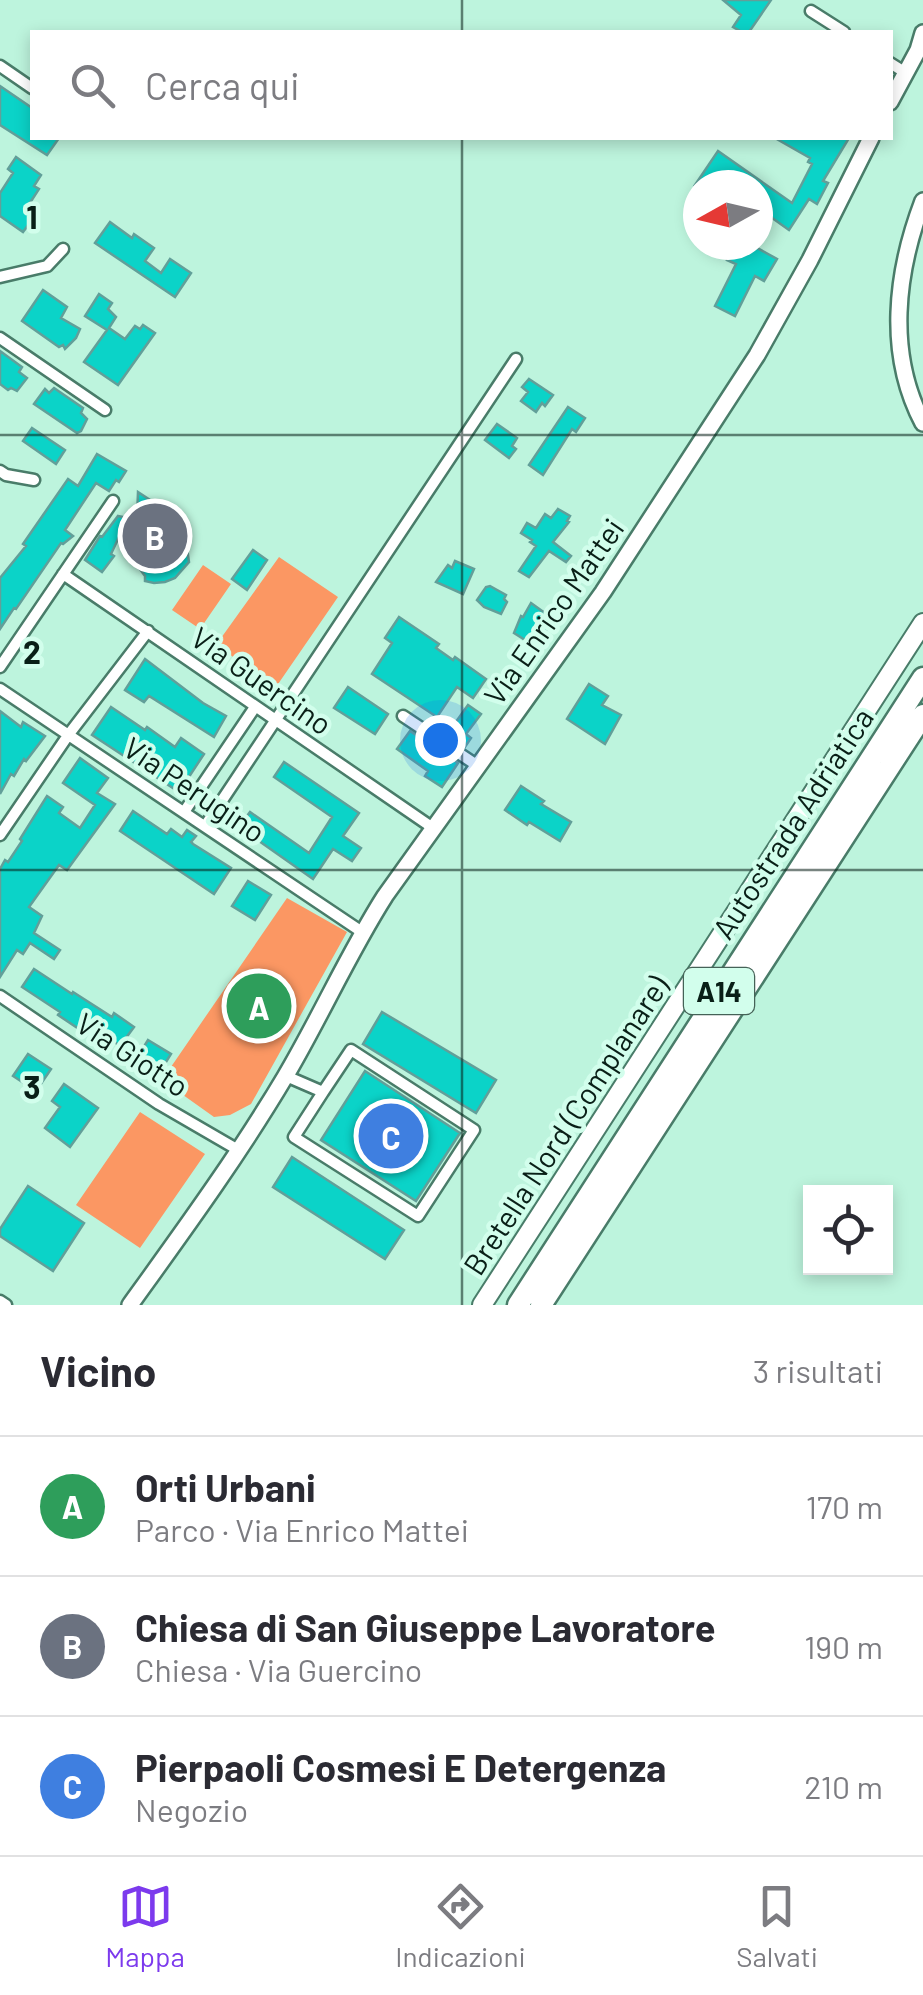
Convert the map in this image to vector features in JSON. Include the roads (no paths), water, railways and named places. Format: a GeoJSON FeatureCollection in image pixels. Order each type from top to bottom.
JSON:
{"type":"FeatureCollection","features":[{"type":"Feature","properties":{"kind":"highway","name":"Autostrada Adriatica"},"geometry":{"type":"LineString","coordinates":[[518,1305],[923,678]]}},
{"type":"Feature","properties":{"kind":"highway","name":"Autostrada Adriatica"},"geometry":{"type":"LineString","coordinates":[[541,1305],[923,714]]}},
{"type":"Feature","properties":{"kind":"main road","name":"Bretella Nord (Complanare)"},"geometry":{"type":"LineString","coordinates":[[482,1305],[923,623]]}},
{"type":"Feature","properties":{"kind":"street"},"geometry":{"type":"LineString","coordinates":[[811,11],[841,30]]}},
{"type":"Feature","properties":{"kind":"street"},"geometry":{"type":"LineString","coordinates":[[893,97],[923,33]]}},
{"type":"Feature","properties":{"kind":"street"},"geometry":{"type":"LineString","coordinates":[[906,74],[923,59]]}},
{"type":"Feature","properties":{"kind":"street"},"geometry":{"type":"LineString","coordinates":[[893,65],[906,74]]}},
{"type":"Feature","properties":{"kind":"street"},"geometry":{"type":"LineString","coordinates":[[0,66],[30,87]]}},
{"type":"Feature","properties":{"kind":"street","name":"Via Enrico Mattei"},"geometry":{"type":"LineString","coordinates":[[130,1305],[240,1151],[318,1020],[362,932],[604,592],[758,355],[870,140]]}},
{"type":"Feature","properties":{"kind":"street"},"geometry":{"type":"LineString","coordinates":[[923,200],[903,268],[898,320],[902,368],[923,423]]}},
{"type":"Feature","properties":{"kind":"street"},"geometry":{"type":"LineString","coordinates":[[0,277],[47,266],[63,250]]}},
{"type":"Feature","properties":{"kind":"street"},"geometry":{"type":"LineString","coordinates":[[0,338],[105,410]]}},
{"type":"Feature","properties":{"kind":"street"},"geometry":{"type":"LineString","coordinates":[[205,826],[516,359]]}},
{"type":"Feature","properties":{"kind":"street"},"geometry":{"type":"LineString","coordinates":[[0,471],[6,476],[34,480]]}},
{"type":"Feature","properties":{"kind":"street"},"geometry":{"type":"LineString","coordinates":[[0,667],[113,501]]}},
{"type":"Feature","properties":{"kind":"street","name":"Via Guercino"},"geometry":{"type":"LineString","coordinates":[[63,574],[433,828]]}},
{"type":"Feature","properties":{"kind":"street"},"geometry":{"type":"LineString","coordinates":[[0,835],[69,734],[148,631]]}},
{"type":"Feature","properties":{"kind":"street","name":"Via Perugino"},"geometry":{"type":"LineString","coordinates":[[0,689],[362,932]]}},
{"type":"Feature","properties":{"kind":"street"},"geometry":{"type":"LineString","coordinates":[[184,812],[255,707]]}},
{"type":"Feature","properties":{"kind":"street"},"geometry":{"type":"LineString","coordinates":[[403,716],[478,766]]}},
{"type":"Feature","properties":{"kind":"street","name":"Via Giotto"},"geometry":{"type":"LineString","coordinates":[[0,996],[159,1104],[240,1151]]}},
{"type":"Feature","properties":{"kind":"street"},"geometry":{"type":"LineString","coordinates":[[351,1050],[474,1130],[418,1216],[294,1137],[323,1092],[351,1050]]}},
{"type":"Feature","properties":{"kind":"street"},"geometry":{"type":"LineString","coordinates":[[286,1076],[323,1092]]}},
{"type":"Feature","properties":{"kind":"place","name":"Chiesa di San Giuseppe Lavoratore"},"geometry":{"type":"Point","coordinates":[155,536]}},
{"type":"Feature","properties":{"kind":"place","name":"Orti Urbani"},"geometry":{"type":"Point","coordinates":[259,1006]}},
{"type":"Feature","properties":{"kind":"place","name":"Pierpaoli Cosmesi E Detergenza"},"geometry":{"type":"Point","coordinates":[391,1136]}}]}
